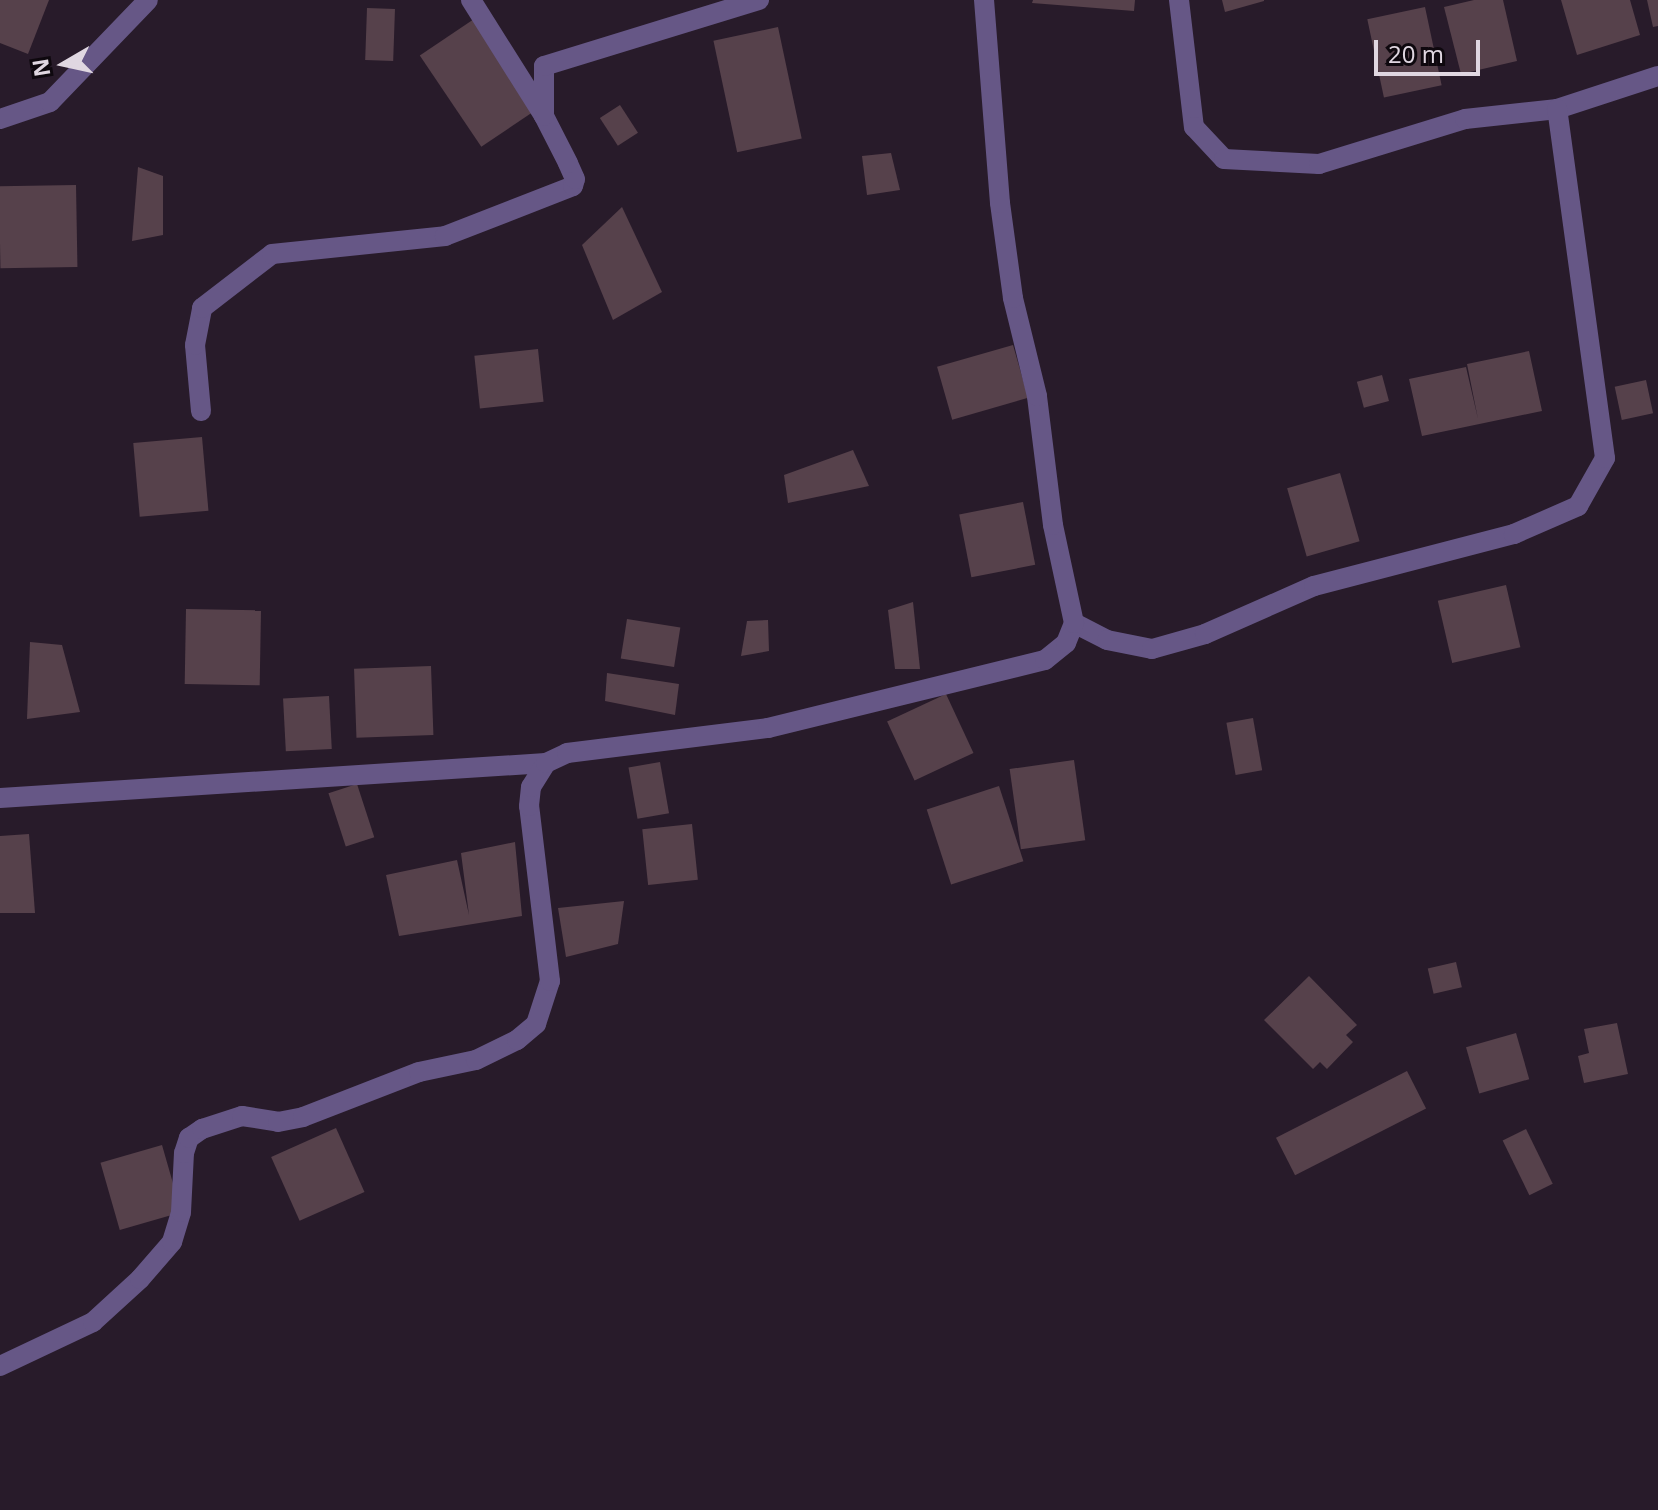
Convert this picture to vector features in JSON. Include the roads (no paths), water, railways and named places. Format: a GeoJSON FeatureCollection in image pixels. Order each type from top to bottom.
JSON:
{"type":"FeatureCollection","features":[{"type":"Feature","properties":{"kind":"street"},"geometry":{"type":"LineString","coordinates":[[0,119],[50,102],[148,0]]}},
{"type":"Feature","properties":{"kind":"street"},"geometry":{"type":"LineString","coordinates":[[201,411],[195,345],[202,308],[272,254],[445,236],[573,186],[572,171],[544,116],[471,0]]}},
{"type":"Feature","properties":{"kind":"street"},"geometry":{"type":"LineString","coordinates":[[544,116],[544,66],[759,0]]}},
{"type":"Feature","properties":{"kind":"street"},"geometry":{"type":"LineString","coordinates":[[0,798],[546,763],[567,753],[768,728],[1045,660],[1066,643],[1074,623],[1053,525],[1037,396],[1013,298],[1000,203],[984,0]]}},
{"type":"Feature","properties":{"kind":"street"},"geometry":{"type":"LineString","coordinates":[[1179,0],[1194,127],[1224,159],[1319,164],[1465,119],[1557,109],[1658,76]]}},
{"type":"Feature","properties":{"kind":"street"},"geometry":{"type":"LineString","coordinates":[[1074,623],[1107,640],[1152,649],[1205,634],[1314,586],[1514,534],[1578,506],[1605,458],[1557,109]]}},
{"type":"Feature","properties":{"kind":"street"},"geometry":{"type":"LineString","coordinates":[[0,1366],[93,1322],[172,1242],[181,1212],[184,1153],[189,1138],[202,1129],[242,1116],[278,1122],[303,1117],[419,1072],[476,1060],[517,1040],[536,1024],[550,981],[529,806],[531,787],[546,763]]}}]}
